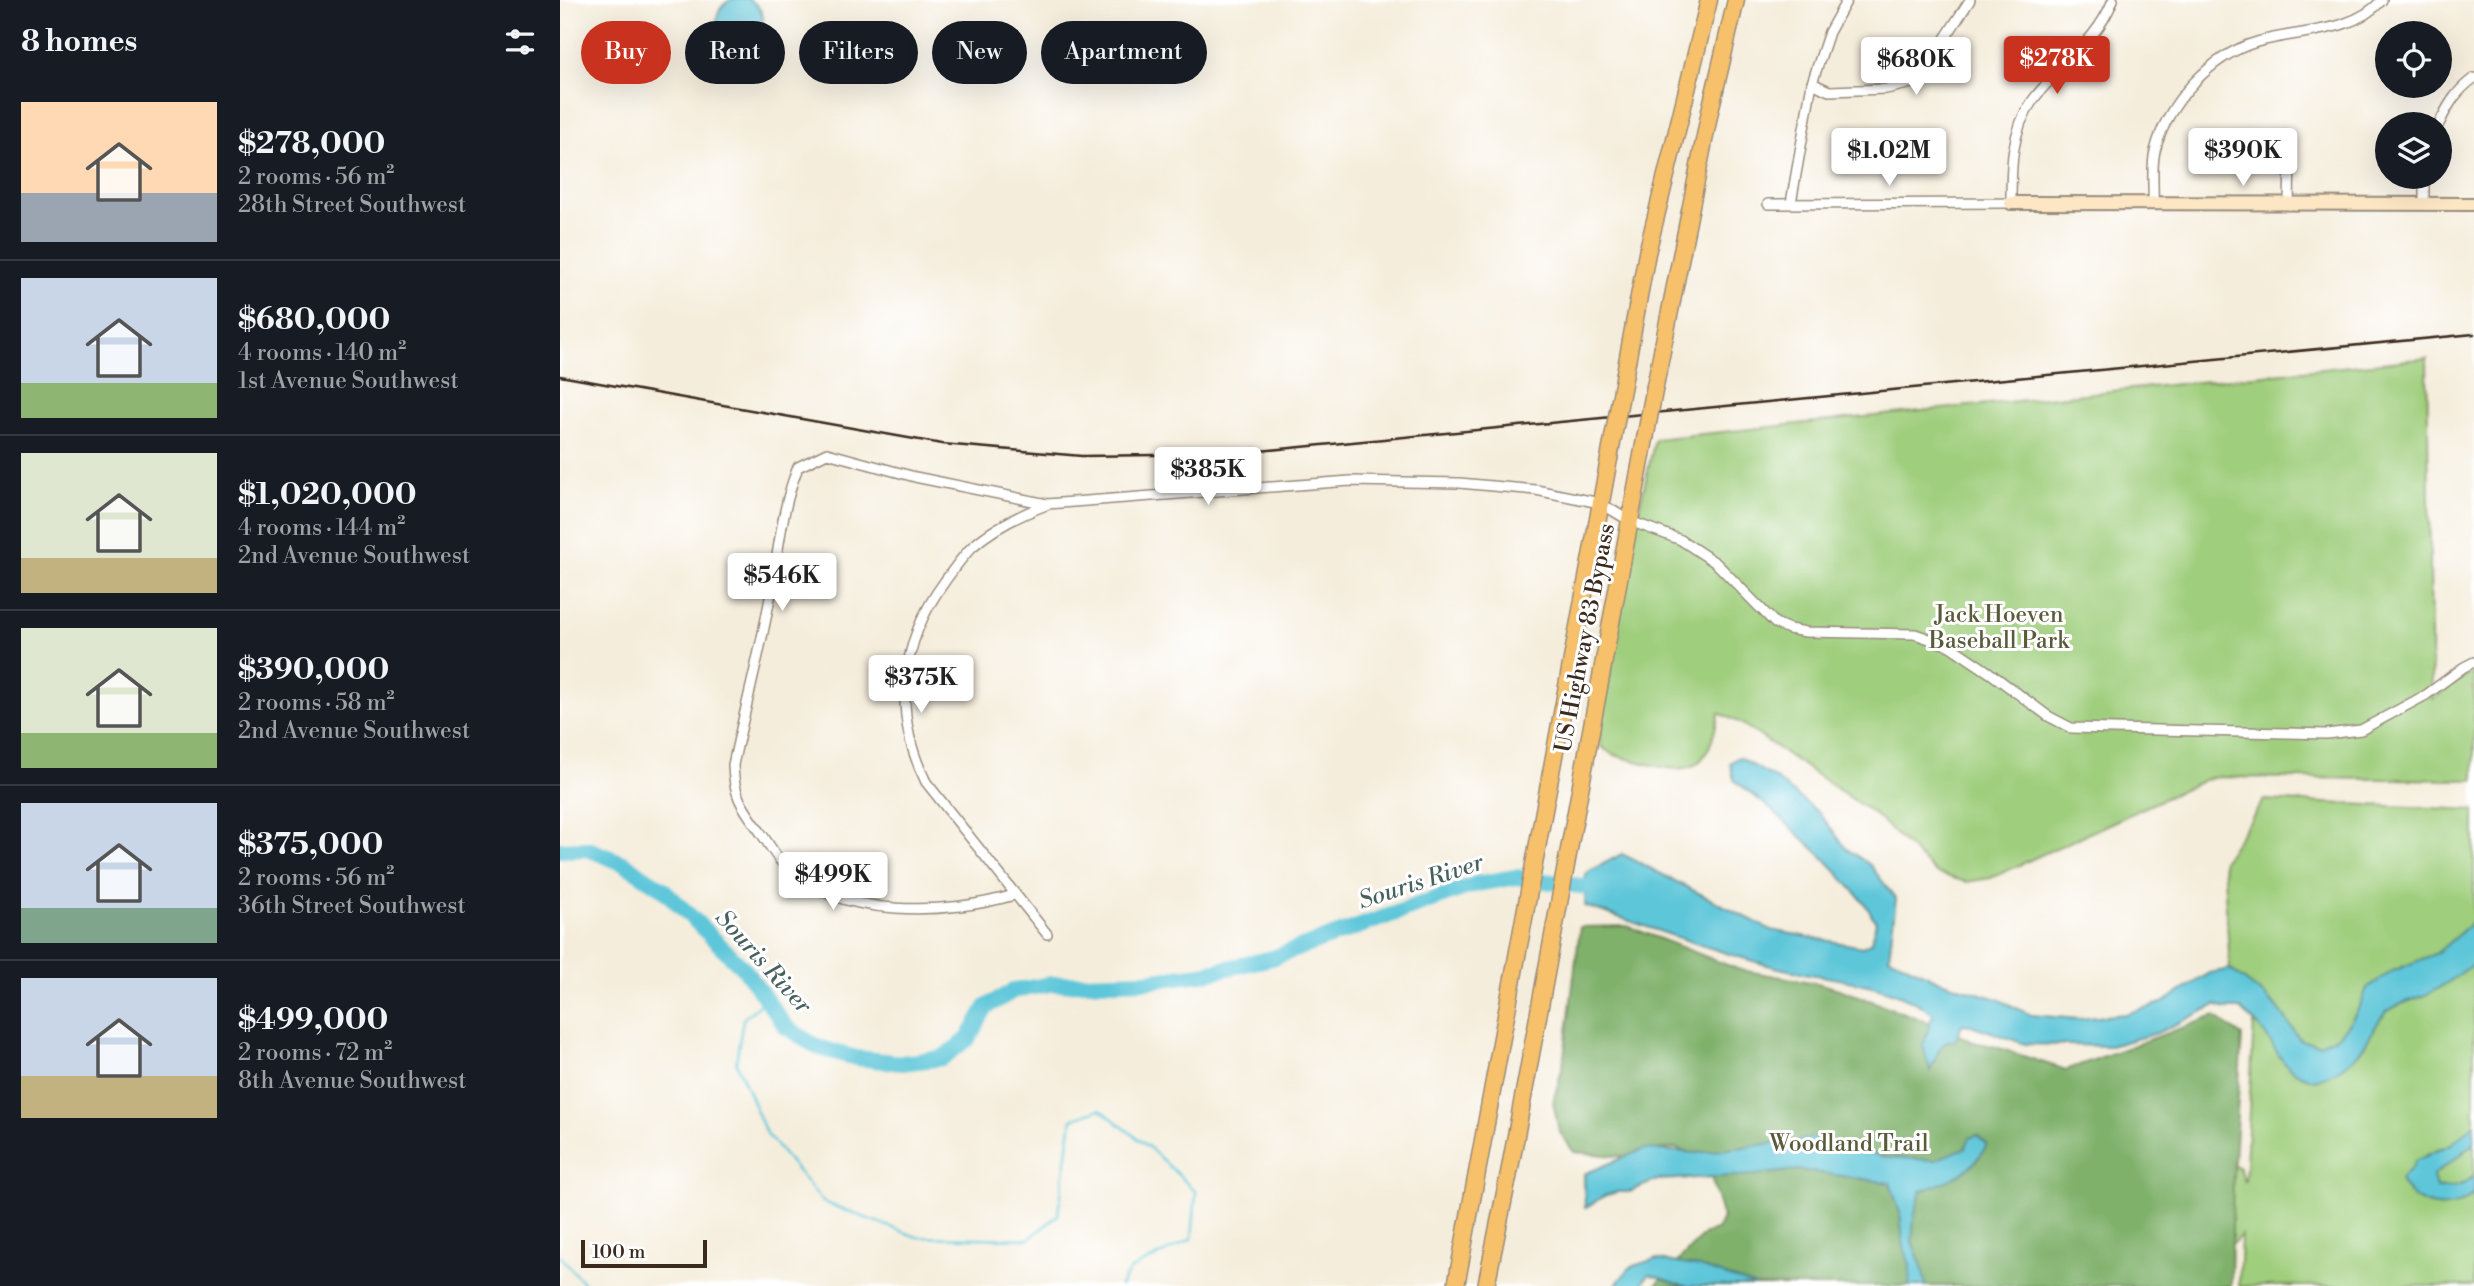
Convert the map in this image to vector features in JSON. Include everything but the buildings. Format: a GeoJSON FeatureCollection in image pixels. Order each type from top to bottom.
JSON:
{"type":"FeatureCollection","features":[{"type":"Feature","properties":{"kind":"highway","name":"US Highway 83 Bypass"},"geometry":{"type":"LineString","coordinates":[[1456,1286],[1647,253],[1709,0]]}},
{"type":"Feature","properties":{"kind":"highway","name":"US Highway 83 Bypass"},"geometry":{"type":"LineString","coordinates":[[1486,1286],[1655,386],[1710,111],[1736,0]]}},
{"type":"Feature","properties":{"kind":"street"},"geometry":{"type":"LineString","coordinates":[[1791,203],[1812,83],[1829,32],[1847,0]]}},
{"type":"Feature","properties":{"kind":"street"},"geometry":{"type":"LineString","coordinates":[[1812,83],[1829,91],[1886,89],[1912,83],[1931,60],[1970,0]]}},
{"type":"Feature","properties":{"kind":"street"},"geometry":{"type":"LineString","coordinates":[[2011,203],[2011,162],[2015,144],[2032,102],[2089,41],[2113,0]]}},
{"type":"Feature","properties":{"kind":"street"},"geometry":{"type":"LineString","coordinates":[[2153,204],[2154,152],[2163,130],[2193,84],[2211,67],[2233,51],[2257,42],[2340,24],[2368,13],[2382,0]]}},
{"type":"Feature","properties":{"kind":"street"},"geometry":{"type":"LineString","coordinates":[[2445,112],[2462,87],[2474,78]]}},
{"type":"Feature","properties":{"kind":"street"},"geometry":{"type":"LineString","coordinates":[[2289,205],[2290,152]]}},
{"type":"Feature","properties":{"kind":"street"},"geometry":{"type":"LineString","coordinates":[[2424,189],[2424,204]]}},
{"type":"Feature","properties":{"kind":"street"},"geometry":{"type":"LineString","coordinates":[[1768,204],[2474,204]]}},
{"type":"Feature","properties":{"kind":"street"},"geometry":{"type":"LineString","coordinates":[[1013,895],[954,907],[901,907],[843,900],[803,880],[785,867],[746,812],[734,789],[733,765],[769,604],[773,569],[792,484],[798,467],[827,453],[927,480],[1047,504],[1350,481],[1501,485],[1600,503],[1630,521],[1681,540],[1703,553],[1735,581],[1775,623],[1805,632],[1915,634],[1933,639],[1950,646],[2048,716],[2071,728],[2326,734],[2361,730],[2427,695],[2474,662]]}},
{"type":"Feature","properties":{"kind":"street"},"geometry":{"type":"LineString","coordinates":[[1047,504],[1019,515],[971,548],[950,574],[933,597],[918,627],[905,683],[908,735],[915,760],[926,782],[1013,895],[1047,934]]}},
{"type":"Feature","properties":{"kind":"green space","name":"Jack Hoeven Baseball Park"},"geometry":{"type":"Polygon","coordinates":[[[2427,358],[2432,699],[2474,673],[2474,780],[2211,777],[1991,878],[1966,882],[1936,873],[1874,814],[1741,723],[1719,713],[1703,757],[1686,768],[1674,769],[1629,759],[1600,745],[1633,535],[1655,439],[2427,358]]]}},
{"type":"Feature","properties":{"kind":"green space"},"geometry":{"type":"Polygon","coordinates":[[[2264,800],[2474,810],[2474,1286],[2239,1286],[2241,1235],[2209,1269],[2142,1286],[2210,1149],[2239,1168],[2245,1182],[2254,1021],[2230,969],[2223,861],[2264,800]]]}},
{"type":"Feature","properties":{"kind":"green space","name":"Woodland Trail"},"geometry":{"type":"Polygon","coordinates":[[[1627,926],[1740,970],[1839,989],[1942,1027],[1973,1042],[2066,1070],[2214,1016],[2242,1036],[2233,1176],[2231,1286],[1655,1286],[1703,1235],[1718,1229],[1723,1218],[1707,1163],[1676,1148],[1626,1157],[1574,1152],[1559,1131],[1553,1102],[1563,1065],[1580,927],[1627,926]]]}},
{"type":"Feature","properties":{"kind":"water"},"geometry":{"type":"Polygon","coordinates":[[[744,-1],[756,5],[763,21],[717,21],[719,12],[731,0],[744,-1]]]}},
{"type":"Feature","properties":{"kind":"water"},"geometry":{"type":"Polygon","coordinates":[[[1739,757],[1776,779],[1819,813],[1847,849],[1870,865],[1896,899],[1889,957],[1940,981],[1998,999],[2031,1015],[2079,1019],[2125,1014],[2162,1003],[2210,973],[2230,969],[2280,1011],[2301,1041],[2319,1044],[2338,1036],[2351,1021],[2367,988],[2393,971],[2437,953],[2474,921],[2474,963],[2437,989],[2388,1011],[2353,1059],[2331,1074],[2314,1080],[2288,1067],[2262,1030],[2241,1009],[2226,1009],[2216,1005],[2157,1033],[2110,1046],[2025,1044],[1962,1024],[1955,1041],[1947,1041],[1940,1048],[1930,1071],[1923,1045],[1933,1014],[1916,1003],[1878,988],[1751,961],[1585,906],[1586,873],[1622,854],[1771,930],[1862,947],[1872,942],[1876,922],[1864,902],[1825,859],[1772,810],[1734,780],[1730,763],[1739,757]]]}},
{"type":"Feature","properties":{"kind":"water"},"geometry":{"type":"Polygon","coordinates":[[[2474,1124],[2474,1144],[2433,1176],[2436,1188],[2442,1188],[2462,1184],[2474,1175],[2474,1193],[2455,1205],[2444,1206],[2423,1202],[2414,1197],[2400,1179],[2412,1168],[2415,1161],[2453,1143],[2474,1124]]]}},
{"type":"Feature","properties":{"kind":"water"},"geometry":{"type":"Polygon","coordinates":[[[1977,1135],[1987,1144],[1968,1169],[1921,1191],[1914,1217],[1912,1242],[1921,1263],[1926,1286],[1909,1286],[1910,1266],[1903,1243],[1900,1213],[1890,1183],[1799,1170],[1657,1180],[1629,1192],[1604,1196],[1585,1208],[1584,1174],[1644,1149],[1697,1153],[1814,1138],[1885,1157],[1935,1160],[1965,1148],[1970,1138],[1977,1135]]]}},
{"type":"Feature","properties":{"kind":"water"},"geometry":{"type":"Polygon","coordinates":[[[1655,1259],[1700,1267],[1756,1286],[1685,1286],[1649,1274],[1640,1286],[1615,1286],[1630,1267],[1655,1259]]]}},
{"type":"Feature","properties":{"kind":"waterway","name":"Souris River"},"geometry":{"type":"LineString","coordinates":[[560,850],[588,849],[625,864],[663,889],[745,970],[786,1027],[817,1047],[856,1058],[902,1063],[942,1058],[968,1039],[986,1007],[1013,991],[1050,984],[1146,981],[1202,974],[1272,958],[1476,884],[1516,877],[1587,887],[1605,893]]}},
{"type":"Feature","properties":{"kind":"waterway"},"geometry":{"type":"LineString","coordinates":[[766,999],[743,1019],[736,1062],[766,1133],[823,1202],[917,1237],[1029,1239],[1058,1215],[1072,1119],[1100,1109],[1151,1149],[1196,1192],[1192,1239],[1130,1270],[1120,1286]]}},
{"type":"Feature","properties":{"kind":"waterway"},"geometry":{"type":"LineString","coordinates":[[560,1256],[586,1286]]}},
{"type":"Feature","properties":{"kind":"railway"},"geometry":{"type":"LineString","coordinates":[[560,376],[942,444],[1082,456],[1228,454],[2474,334]]}}]}
